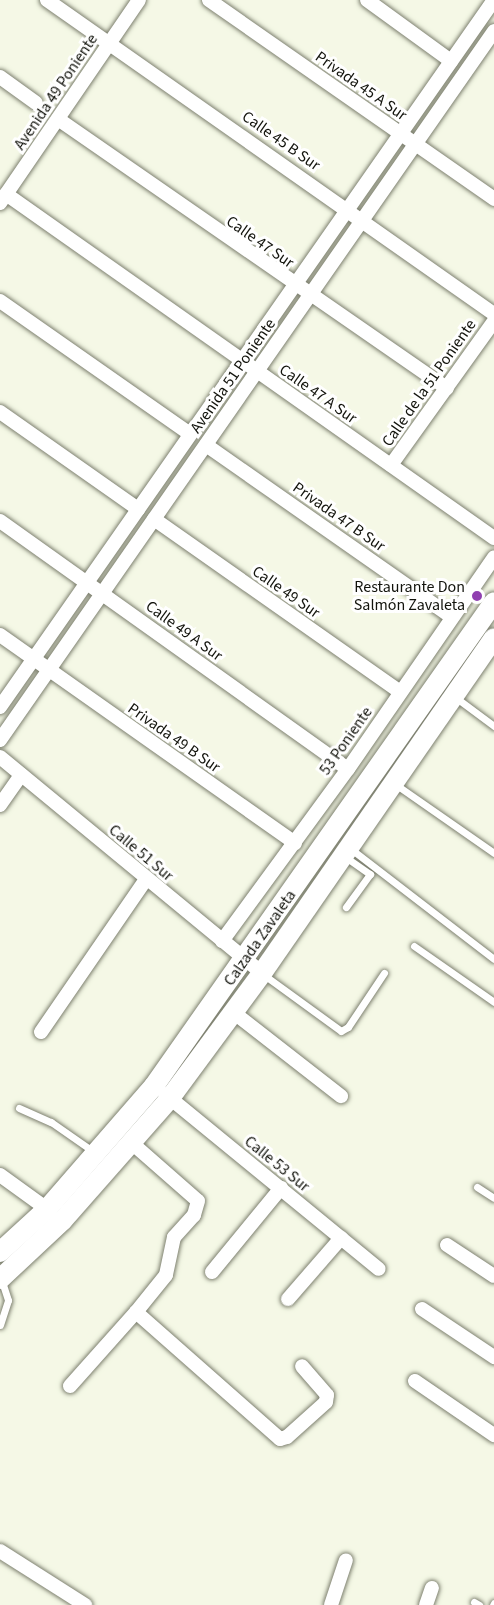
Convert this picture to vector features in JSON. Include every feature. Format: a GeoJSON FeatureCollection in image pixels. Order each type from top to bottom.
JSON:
{"type":"FeatureCollection","features":[{"type":"Feature","properties":{"kind":"main road","name":"Calzada Zavaleta"},"geometry":{"type":"LineString","coordinates":[[0,1252],[46,1209],[154,1086],[245,960],[494,602]]}},
{"type":"Feature","properties":{"kind":"main road","name":"Calzada Zavaleta"},"geometry":{"type":"LineString","coordinates":[[1,1279],[63,1220],[133,1144],[170,1098],[262,973],[493,642]]}},
{"type":"Feature","properties":{"kind":"street","name":"Calle 45 B Sur"},"geometry":{"type":"LineString","coordinates":[[47,0],[348,208],[494,314]]}},
{"type":"Feature","properties":{"kind":"street","name":"Avenida 49 Poniente"},"geometry":{"type":"LineString","coordinates":[[3,198],[139,0]]}},
{"type":"Feature","properties":{"kind":"street","name":"Privada 45 A Sur"},"geometry":{"type":"LineString","coordinates":[[209,0],[494,199]]}},
{"type":"Feature","properties":{"kind":"street"},"geometry":{"type":"LineString","coordinates":[[367,0],[451,61]]}},
{"type":"Feature","properties":{"kind":"street","name":"Avenida 51 Poniente"},"geometry":{"type":"LineString","coordinates":[[0,707],[494,0]]}},
{"type":"Feature","properties":{"kind":"street","name":"Avenida 51 Poniente"},"geometry":{"type":"LineString","coordinates":[[0,740],[494,31]]}},
{"type":"Feature","properties":{"kind":"street"},"geometry":{"type":"LineString","coordinates":[[0,77],[36,103]]}},
{"type":"Feature","properties":{"kind":"street","name":"Calle 47 Sur"},"geometry":{"type":"LineString","coordinates":[[58,119],[294,286],[447,388]]}},
{"type":"Feature","properties":{"kind":"street","name":"Calle 47 A Sur"},"geometry":{"type":"LineString","coordinates":[[3,198],[242,360],[494,538]]}},
{"type":"Feature","properties":{"kind":"street"},"geometry":{"type":"LineString","coordinates":[[0,301],[190,434]]}},
{"type":"Feature","properties":{"kind":"street","name":"Calle de la 51 Poniente"},"geometry":{"type":"LineString","coordinates":[[391,465],[494,321]]}},
{"type":"Feature","properties":{"kind":"street"},"geometry":{"type":"LineString","coordinates":[[0,412],[138,509]]}},
{"type":"Feature","properties":{"kind":"street","name":"Privada 47 B Sur"},"geometry":{"type":"LineString","coordinates":[[206,445],[453,617]]}},
{"type":"Feature","properties":{"kind":"street","name":"Calle 49 Sur"},"geometry":{"type":"LineString","coordinates":[[154,519],[400,692]]}},
{"type":"Feature","properties":{"kind":"street","name":"Calle 49 A Sur"},"geometry":{"type":"LineString","coordinates":[[0,521],[103,592],[348,769]]}},
{"type":"Feature","properties":{"kind":"street","name":"53 Poniente"},"geometry":{"type":"LineString","coordinates":[[222,941],[348,769],[494,557]]}},
{"type":"Feature","properties":{"kind":"street","name":"Privada 49 B Sur"},"geometry":{"type":"LineString","coordinates":[[0,635],[295,843]]}},
{"type":"Feature","properties":{"kind":"street","name":"Calle 51 Sur"},"geometry":{"type":"LineString","coordinates":[[0,757],[262,973]]}},
{"type":"Feature","properties":{"kind":"street"},"geometry":{"type":"LineString","coordinates":[[0,805],[21,775]]}},
{"type":"Feature","properties":{"kind":"street"},"geometry":{"type":"LineString","coordinates":[[41,1032],[146,879]]}},
{"type":"Feature","properties":{"kind":"street"},"geometry":{"type":"LineString","coordinates":[[233,1012],[340,1096]]}},
{"type":"Feature","properties":{"kind":"street","name":"Calle 53 Sur"},"geometry":{"type":"LineString","coordinates":[[154,1086],[379,1269]]}},
{"type":"Feature","properties":{"kind":"street"},"geometry":{"type":"LineString","coordinates":[[70,1386],[166,1275],[174,1237],[195,1215],[198,1201],[133,1144]]}},
{"type":"Feature","properties":{"kind":"street"},"geometry":{"type":"LineString","coordinates":[[0,1175],[46,1209]]}},
{"type":"Feature","properties":{"kind":"street"},"geometry":{"type":"LineString","coordinates":[[212,1272],[281,1188]]}},
{"type":"Feature","properties":{"kind":"street"},"geometry":{"type":"LineString","coordinates":[[288,1299],[341,1238]]}},
{"type":"Feature","properties":{"kind":"street"},"geometry":{"type":"LineString","coordinates":[[447,1245],[494,1276]]}},
{"type":"Feature","properties":{"kind":"street"},"geometry":{"type":"LineString","coordinates":[[422,1309],[494,1357]]}},
{"type":"Feature","properties":{"kind":"street"},"geometry":{"type":"LineString","coordinates":[[136,1312],[280,1439],[288,1437],[326,1402],[327,1395],[302,1366]]}},
{"type":"Feature","properties":{"kind":"street"},"geometry":{"type":"LineString","coordinates":[[415,1381],[494,1435]]}},
{"type":"Feature","properties":{"kind":"street"},"geometry":{"type":"LineString","coordinates":[[0,1551],[85,1605]]}},
{"type":"Feature","properties":{"kind":"street"},"geometry":{"type":"LineString","coordinates":[[331,1605],[346,1560]]}},
{"type":"Feature","properties":{"kind":"street"},"geometry":{"type":"LineString","coordinates":[[426,1605],[432,1588]]}},
{"type":"Feature","properties":{"kind":"lane"},"geometry":{"type":"LineString","coordinates":[[453,697],[494,726]]}},
{"type":"Feature","properties":{"kind":"lane"},"geometry":{"type":"LineString","coordinates":[[393,783],[494,853]]}},
{"type":"Feature","properties":{"kind":"lane"},"geometry":{"type":"LineString","coordinates":[[346,852],[494,959]]}},
{"type":"Feature","properties":{"kind":"lane"},"geometry":{"type":"LineString","coordinates":[[346,907],[372,871]]}},
{"type":"Feature","properties":{"kind":"lane"},"geometry":{"type":"LineString","coordinates":[[414,946],[494,1002]]}},
{"type":"Feature","properties":{"kind":"lane"},"geometry":{"type":"LineString","coordinates":[[262,973],[341,1031],[348,1027],[384,973]]}},
{"type":"Feature","properties":{"kind":"lane"},"geometry":{"type":"LineString","coordinates":[[19,1108],[51,1122],[96,1154]]}},
{"type":"Feature","properties":{"kind":"lane"},"geometry":{"type":"LineString","coordinates":[[477,1187],[494,1198]]}},
{"type":"Feature","properties":{"kind":"lane"},"geometry":{"type":"LineString","coordinates":[[0,1325],[8,1300],[1,1279]]}},
{"type":"Feature","properties":{"kind":"place","name":"Restaurante Don Salmón Zavaleta"},"geometry":{"type":"Point","coordinates":[477,596]}}]}
